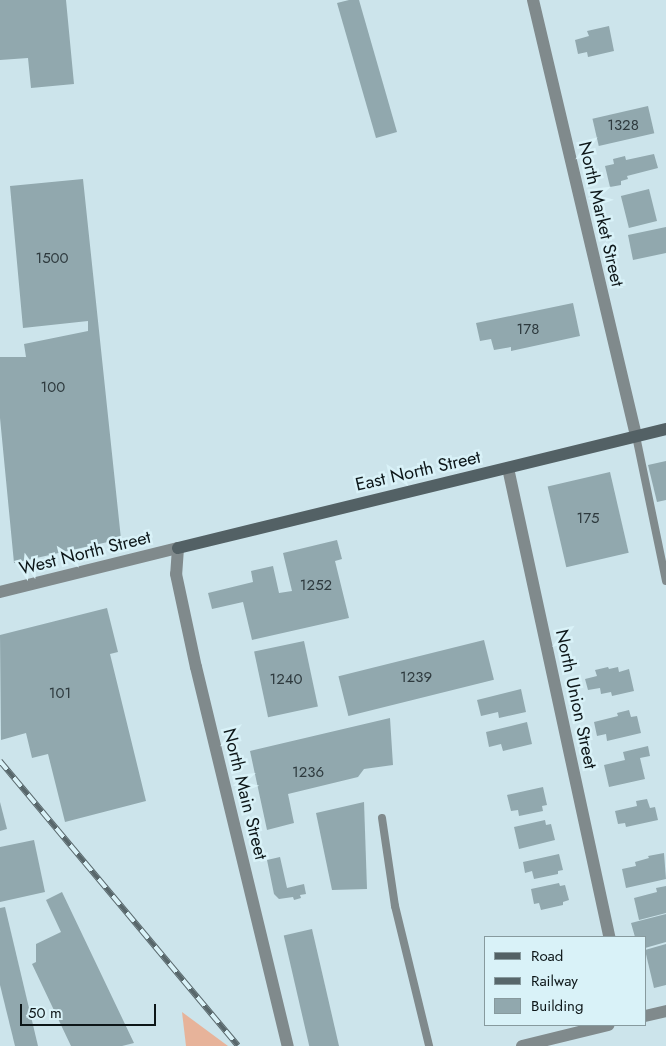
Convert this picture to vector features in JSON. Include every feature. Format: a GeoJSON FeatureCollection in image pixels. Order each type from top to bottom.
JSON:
{"type":"FeatureCollection","features":[{"type":"Feature","properties":{"kind":"street","name":"North Market Street"},"geometry":{"type":"LineString","coordinates":[[533,0],[636,436]]}},
{"type":"Feature","properties":{"kind":"street","name":"East North Street"},"geometry":{"type":"LineString","coordinates":[[178,548],[666,428]]}},
{"type":"Feature","properties":{"kind":"street","name":"North Union Street"},"geometry":{"type":"LineString","coordinates":[[508,468],[609,936]]}},
{"type":"Feature","properties":{"kind":"street","name":"West North Street"},"geometry":{"type":"LineString","coordinates":[[0,592],[178,548]]}},
{"type":"Feature","properties":{"kind":"street","name":"North Main Street"},"geometry":{"type":"LineString","coordinates":[[178,548],[176,574],[196,667],[288,1046]]}},
{"type":"Feature","properties":{"kind":"street"},"geometry":{"type":"LineString","coordinates":[[646,1016],[666,1011]]}},
{"type":"Feature","properties":{"kind":"street"},"geometry":{"type":"LineString","coordinates":[[522,1046],[604,1026]]}},
{"type":"Feature","properties":{"kind":"lane"},"geometry":{"type":"LineString","coordinates":[[636,436],[666,581]]}},
{"type":"Feature","properties":{"kind":"lane"},"geometry":{"type":"LineString","coordinates":[[382,818],[395,906],[429,1046]]}},
{"type":"Feature","properties":{"kind":"shaded area"},"geometry":{"type":"Polygon","coordinates":[[[182,1012],[228,1046],[186,1046],[182,1012]]]}},
{"type":"Feature","properties":{"kind":"building"},"geometry":{"type":"Polygon","coordinates":[[[0,0],[66,0],[74,84],[31,88],[28,58],[0,60],[0,0]]]}},
{"type":"Feature","properties":{"kind":"building"},"geometry":{"type":"Polygon","coordinates":[[[359,0],[397,132],[376,138],[337,3],[359,0]]]}},
{"type":"Feature","properties":{"kind":"building"},"geometry":{"type":"Polygon","coordinates":[[[609,26],[614,51],[588,57],[587,52],[578,54],[575,40],[589,36],[587,31],[609,26]]]}},
{"type":"Feature","properties":{"kind":"building"},"geometry":{"type":"Polygon","coordinates":[[[648,106],[654,133],[599,146],[592,119],[648,106]]]}},
{"type":"Feature","properties":{"kind":"building"},"geometry":{"type":"Polygon","coordinates":[[[654,154],[658,168],[627,176],[628,179],[621,181],[621,185],[610,187],[605,166],[614,164],[613,159],[625,156],[626,160],[654,154]]]}},
{"type":"Feature","properties":{"kind":"building"},"geometry":{"type":"Polygon","coordinates":[[[83,179],[121,539],[14,563],[0,418],[0,357],[26,357],[24,344],[88,331],[88,321],[23,328],[10,186],[83,179]]]}},
{"type":"Feature","properties":{"kind":"building"},"geometry":{"type":"Polygon","coordinates":[[[649,189],[657,221],[629,228],[621,196],[649,189]]]}},
{"type":"Feature","properties":{"kind":"building"},"geometry":{"type":"Polygon","coordinates":[[[666,227],[666,253],[633,260],[628,235],[666,227]]]}},
{"type":"Feature","properties":{"kind":"building"},"geometry":{"type":"Polygon","coordinates":[[[573,303],[580,336],[511,351],[511,347],[494,350],[491,339],[480,341],[476,323],[573,303]]]}},
{"type":"Feature","properties":{"kind":"building"},"geometry":{"type":"Polygon","coordinates":[[[666,461],[666,500],[657,502],[648,465],[666,461]]]}},
{"type":"Feature","properties":{"kind":"building"},"geometry":{"type":"Polygon","coordinates":[[[610,472],[629,553],[566,567],[548,486],[610,472]]]}},
{"type":"Feature","properties":{"kind":"building"},"geometry":{"type":"Polygon","coordinates":[[[337,540],[342,559],[335,561],[349,618],[252,640],[243,602],[212,609],[208,593],[253,582],[251,571],[273,566],[279,593],[292,591],[283,553],[337,540]]]}},
{"type":"Feature","properties":{"kind":"building"},"geometry":{"type":"Polygon","coordinates":[[[107,608],[118,652],[110,654],[146,801],[65,822],[48,754],[32,758],[26,733],[1,740],[0,635],[107,608]]]}},
{"type":"Feature","properties":{"kind":"building"},"geometry":{"type":"Polygon","coordinates":[[[484,640],[494,680],[348,716],[338,676],[484,640]]]}},
{"type":"Feature","properties":{"kind":"building"},"geometry":{"type":"Polygon","coordinates":[[[304,641],[318,707],[268,717],[254,652],[304,641]]]}},
{"type":"Feature","properties":{"kind":"building"},"geometry":{"type":"Polygon","coordinates":[[[608,667],[609,669],[618,667],[619,672],[629,669],[634,691],[612,696],[611,692],[601,694],[600,688],[588,690],[585,679],[597,676],[595,670],[608,667]]]}},
{"type":"Feature","properties":{"kind":"building"},"geometry":{"type":"Polygon","coordinates":[[[521,689],[526,712],[499,718],[498,712],[481,716],[477,700],[521,689]]]}},
{"type":"Feature","properties":{"kind":"building"},"geometry":{"type":"Polygon","coordinates":[[[629,710],[631,717],[637,716],[641,733],[607,741],[606,734],[597,736],[594,722],[618,716],[617,713],[629,710]]]}},
{"type":"Feature","properties":{"kind":"building"},"geometry":{"type":"Polygon","coordinates":[[[390,718],[393,765],[364,769],[358,777],[288,794],[294,823],[267,830],[250,751],[390,718]]]}},
{"type":"Feature","properties":{"kind":"building"},"geometry":{"type":"Polygon","coordinates":[[[527,722],[532,744],[503,751],[501,744],[489,747],[486,732],[527,722]]]}},
{"type":"Feature","properties":{"kind":"building"},"geometry":{"type":"Polygon","coordinates":[[[648,746],[650,756],[640,758],[645,779],[609,787],[604,765],[625,760],[623,752],[648,746]]]}},
{"type":"Feature","properties":{"kind":"building"},"geometry":{"type":"Polygon","coordinates":[[[543,787],[547,805],[542,806],[543,811],[519,816],[518,810],[511,811],[507,795],[543,787]]]}},
{"type":"Feature","properties":{"kind":"building"},"geometry":{"type":"Polygon","coordinates":[[[647,799],[650,808],[655,807],[658,820],[626,827],[625,823],[618,824],[615,811],[637,806],[636,801],[647,799]]]}},
{"type":"Feature","properties":{"kind":"building"},"geometry":{"type":"Polygon","coordinates":[[[0,802],[7,829],[0,831],[0,802]]]}},
{"type":"Feature","properties":{"kind":"building"},"geometry":{"type":"Polygon","coordinates":[[[364,802],[367,889],[332,890],[316,813],[364,802]]]}},
{"type":"Feature","properties":{"kind":"building"},"geometry":{"type":"Polygon","coordinates":[[[545,820],[546,825],[551,824],[555,840],[519,849],[514,827],[545,820]]]}},
{"type":"Feature","properties":{"kind":"building"},"geometry":{"type":"Polygon","coordinates":[[[34,840],[45,892],[0,902],[0,847],[34,840]]]}},
{"type":"Feature","properties":{"kind":"building"},"geometry":{"type":"Polygon","coordinates":[[[664,853],[666,879],[626,888],[622,869],[636,866],[635,862],[649,858],[648,856],[664,853]]]}},
{"type":"Feature","properties":{"kind":"building"},"geometry":{"type":"Polygon","coordinates":[[[559,854],[563,870],[558,871],[558,874],[534,879],[532,871],[525,873],[523,862],[559,854]]]}},
{"type":"Feature","properties":{"kind":"building"},"geometry":{"type":"Polygon","coordinates":[[[280,857],[287,888],[304,884],[306,894],[300,895],[301,898],[294,900],[293,897],[279,899],[274,894],[267,860],[280,857]]]}},
{"type":"Feature","properties":{"kind":"building"},"geometry":{"type":"Polygon","coordinates":[[[559,883],[560,886],[565,885],[569,900],[563,902],[563,905],[541,910],[539,903],[534,904],[531,889],[559,883]]]}},
{"type":"Feature","properties":{"kind":"building"},"geometry":{"type":"Polygon","coordinates":[[[666,886],[666,913],[639,920],[634,898],[657,892],[656,888],[666,886]]]}},
{"type":"Feature","properties":{"kind":"building"},"geometry":{"type":"Polygon","coordinates":[[[62,892],[134,1043],[122,1046],[71,1046],[32,964],[36,962],[36,944],[61,932],[46,900],[62,892]]]}},
{"type":"Feature","properties":{"kind":"building"},"geometry":{"type":"Polygon","coordinates":[[[5,907],[38,1046],[15,1046],[0,985],[0,908],[5,907]]]}},
{"type":"Feature","properties":{"kind":"building"},"geometry":{"type":"Polygon","coordinates":[[[666,914],[666,942],[646,948],[646,936],[635,936],[631,923],[666,914]]]}},
{"type":"Feature","properties":{"kind":"building"},"geometry":{"type":"Polygon","coordinates":[[[312,929],[339,1046],[309,1046],[284,936],[312,929]]]}},
{"type":"Feature","properties":{"kind":"building"},"geometry":{"type":"Polygon","coordinates":[[[666,944],[666,985],[654,988],[646,950],[666,944]]]}},
{"type":"Feature","properties":{"kind":"railway"},"geometry":{"type":"LineString","coordinates":[[0,761],[238,1046]]}}]}
